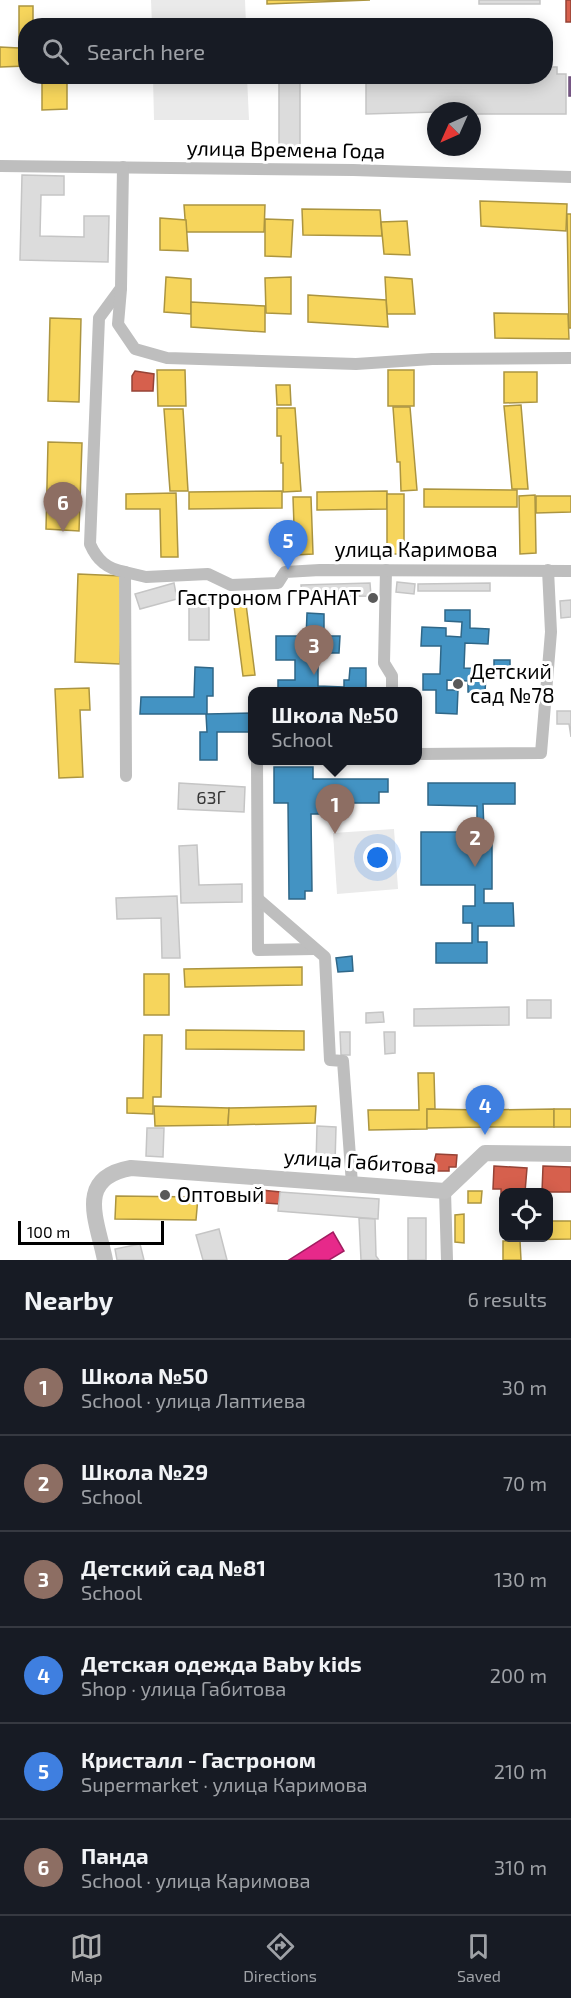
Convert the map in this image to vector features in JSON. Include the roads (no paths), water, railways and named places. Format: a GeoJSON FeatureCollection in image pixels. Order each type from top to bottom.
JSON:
{"type":"FeatureCollection","features":[{"type":"Feature","properties":{"kind":"street","name":"улица Времена Года"},"geometry":{"type":"LineString","coordinates":[[0,166],[571,177]]}},
{"type":"Feature","properties":{"kind":"street"},"geometry":{"type":"LineString","coordinates":[[123,167],[121,288],[118,324],[135,348],[167,358],[357,364],[432,359],[571,358]]}},
{"type":"Feature","properties":{"kind":"street"},"geometry":{"type":"LineString","coordinates":[[121,288],[99,318],[90,544],[95,555],[104,564],[114,570],[125,572],[126,776]]}},
{"type":"Feature","properties":{"kind":"street"},"geometry":{"type":"LineString","coordinates":[[386,570],[384,663],[392,676],[392,687]]}},
{"type":"Feature","properties":{"kind":"street"},"geometry":{"type":"LineString","coordinates":[[422,754],[541,753],[551,632],[548,570]]}},
{"type":"Feature","properties":{"kind":"street","name":"улица Каримова"},"geometry":{"type":"LineString","coordinates":[[125,572],[146,577],[208,574],[231,585],[278,583],[285,572],[571,571]]}},
{"type":"Feature","properties":{"kind":"street"},"geometry":{"type":"LineString","coordinates":[[256,765],[258,950],[314,949]]}},
{"type":"Feature","properties":{"kind":"street"},"geometry":{"type":"LineString","coordinates":[[258,899],[325,957],[330,1060],[343,1061],[352,1184]]}},
{"type":"Feature","properties":{"kind":"street","name":"улица Габитова"},"geometry":{"type":"LineString","coordinates":[[105,1260],[94,1206],[94,1191],[102,1180],[116,1171],[131,1168],[445,1191],[485,1153],[571,1154]]}},
{"type":"Feature","properties":{"kind":"street"},"geometry":{"type":"LineString","coordinates":[[445,1191],[447,1254]]}},
{"type":"Feature","properties":{"kind":"place","name":"Панда"},"geometry":{"type":"Point","coordinates":[63,532]}},
{"type":"Feature","properties":{"kind":"place","name":"Кристалл - Гастроном"},"geometry":{"type":"Point","coordinates":[288,570]}},
{"type":"Feature","properties":{"kind":"place","name":"Гастроном ГРАНАТ"},"geometry":{"type":"Point","coordinates":[373,598]}},
{"type":"Feature","properties":{"kind":"place","name":"Детский сад №81"},"geometry":{"type":"Point","coordinates":[314,675]}},
{"type":"Feature","properties":{"kind":"place","name":"Детский сад №78"},"geometry":{"type":"Point","coordinates":[458,684]}},
{"type":"Feature","properties":{"kind":"place","name":"Школа №50"},"geometry":{"type":"Point","coordinates":[335,834]}},
{"type":"Feature","properties":{"kind":"place","name":"Школа №29"},"geometry":{"type":"Point","coordinates":[475,867]}},
{"type":"Feature","properties":{"kind":"place","name":"Детская одежда Baby kids"},"geometry":{"type":"Point","coordinates":[485,1135]}},
{"type":"Feature","properties":{"kind":"place","name":"Оптовый"},"geometry":{"type":"Point","coordinates":[165,1195]}}]}
